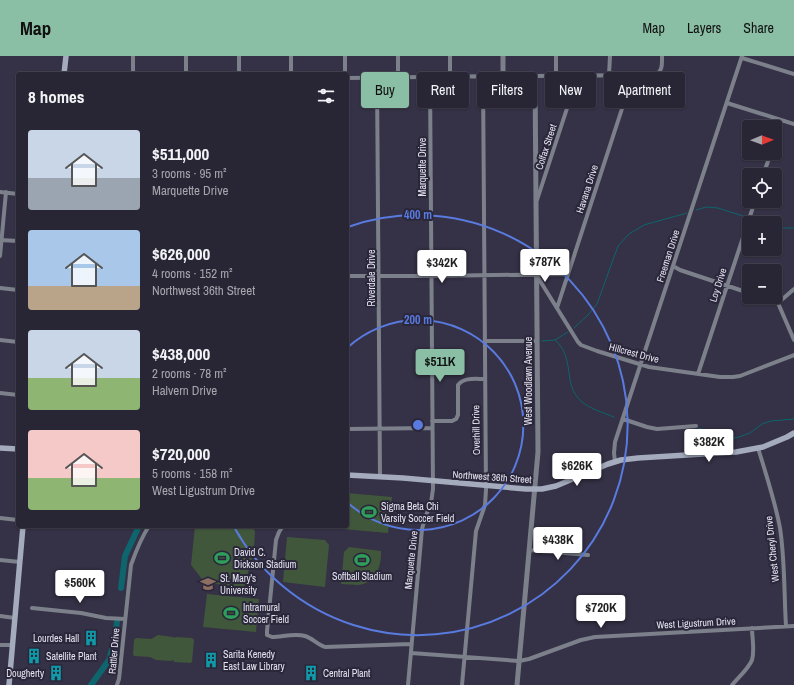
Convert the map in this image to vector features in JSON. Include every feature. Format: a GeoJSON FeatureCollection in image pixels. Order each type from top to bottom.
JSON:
{"type":"FeatureCollection","features":[{"type":"Feature","properties":{"kind":"main road"},"geometry":{"type":"LineString","coordinates":[[64,72],[66,56]]}},
{"type":"Feature","properties":{"kind":"main road","name":"Northwest 36th Street"},"geometry":{"type":"LineString","coordinates":[[349,475],[486,486],[546,489],[615,462],[638,458],[736,452],[758,448],[776,442],[794,433]]}},
{"type":"Feature","properties":{"kind":"main road"},"geometry":{"type":"LineString","coordinates":[[0,448],[16,449]]}},
{"type":"Feature","properties":{"kind":"main road"},"geometry":{"type":"LineString","coordinates":[[9,685],[23,528]]}},
{"type":"Feature","properties":{"kind":"street"},"geometry":{"type":"LineString","coordinates":[[133,56],[133,72]]}},
{"type":"Feature","properties":{"kind":"street"},"geometry":{"type":"LineString","coordinates":[[186,56],[186,72]]}},
{"type":"Feature","properties":{"kind":"street"},"geometry":{"type":"LineString","coordinates":[[239,56],[239,72]]}},
{"type":"Feature","properties":{"kind":"street"},"geometry":{"type":"LineString","coordinates":[[291,56],[291,72]]}},
{"type":"Feature","properties":{"kind":"street"},"geometry":{"type":"LineString","coordinates":[[345,56],[345,72]]}},
{"type":"Feature","properties":{"kind":"street"},"geometry":{"type":"LineString","coordinates":[[398,56],[398,72]]}},
{"type":"Feature","properties":{"kind":"street"},"geometry":{"type":"LineString","coordinates":[[450,56],[450,72]]}},
{"type":"Feature","properties":{"kind":"street"},"geometry":{"type":"LineString","coordinates":[[503,56],[503,72]]}},
{"type":"Feature","properties":{"kind":"street"},"geometry":{"type":"LineString","coordinates":[[556,56],[556,72]]}},
{"type":"Feature","properties":{"kind":"street"},"geometry":{"type":"LineString","coordinates":[[609,72],[610,56]]}},
{"type":"Feature","properties":{"kind":"street"},"geometry":{"type":"LineString","coordinates":[[660,72],[662,66],[662,56]]}},
{"type":"Feature","properties":{"kind":"street"},"geometry":{"type":"LineString","coordinates":[[742,57],[794,74]]}},
{"type":"Feature","properties":{"kind":"street","name":"Freeman Drive"},"geometry":{"type":"LineString","coordinates":[[615,462],[614,453],[616,442],[623,419],[742,57]]}},
{"type":"Feature","properties":{"kind":"street"},"geometry":{"type":"LineString","coordinates":[[349,78],[361,78]]}},
{"type":"Feature","properties":{"kind":"street"},"geometry":{"type":"LineString","coordinates":[[727,103],[781,120]]}},
{"type":"Feature","properties":{"kind":"street","name":"Riverdale Drive"},"geometry":{"type":"LineString","coordinates":[[377,108],[380,477]]}},
{"type":"Feature","properties":{"kind":"street","name":"Marquette Drive"},"geometry":{"type":"LineString","coordinates":[[408,685],[422,529],[431,503],[433,481],[430,108]]}},
{"type":"Feature","properties":{"kind":"street","name":"Overhill Drive"},"geometry":{"type":"LineString","coordinates":[[462,685],[476,531],[485,505],[486,486],[483,108]]}},
{"type":"Feature","properties":{"kind":"street","name":"West Woodlawn Avenue"},"geometry":{"type":"LineString","coordinates":[[516,685],[538,452],[535,108]]}},
{"type":"Feature","properties":{"kind":"street","name":"Colfax Street"},"geometry":{"type":"LineString","coordinates":[[536,202],[567,108]]}},
{"type":"Feature","properties":{"kind":"street","name":"Havana Drive"},"geometry":{"type":"LineString","coordinates":[[557,308],[622,108]]}},
{"type":"Feature","properties":{"kind":"street"},"geometry":{"type":"LineString","coordinates":[[782,120],[794,124]]}},
{"type":"Feature","properties":{"kind":"street"},"geometry":{"type":"LineString","coordinates":[[0,192],[16,194]]}},
{"type":"Feature","properties":{"kind":"street"},"geometry":{"type":"LineString","coordinates":[[0,256],[6,192]]}},
{"type":"Feature","properties":{"kind":"street","name":"Loy Drive"},"geometry":{"type":"LineString","coordinates":[[698,374],[753,208]]}},
{"type":"Feature","properties":{"kind":"street"},"geometry":{"type":"LineString","coordinates":[[1,240],[16,241]]}},
{"type":"Feature","properties":{"kind":"street"},"geometry":{"type":"LineString","coordinates":[[673,266],[680,270],[742,290]]}},
{"type":"Feature","properties":{"kind":"street"},"geometry":{"type":"LineString","coordinates":[[349,276],[568,274]]}},
{"type":"Feature","properties":{"kind":"street","name":"Hillcrest Drive"},"geometry":{"type":"LineString","coordinates":[[537,275],[575,338],[581,345],[640,365],[720,377],[737,377],[794,355]]}},
{"type":"Feature","properties":{"kind":"street"},"geometry":{"type":"LineString","coordinates":[[0,288],[16,290]]}},
{"type":"Feature","properties":{"kind":"street"},"geometry":{"type":"LineString","coordinates":[[782,300],[794,289]]}},
{"type":"Feature","properties":{"kind":"street"},"geometry":{"type":"LineString","coordinates":[[778,304],[794,340]]}},
{"type":"Feature","properties":{"kind":"street"},"geometry":{"type":"LineString","coordinates":[[0,340],[16,342]]}},
{"type":"Feature","properties":{"kind":"street"},"geometry":{"type":"LineString","coordinates":[[485,342],[537,341]]}},
{"type":"Feature","properties":{"kind":"street"},"geometry":{"type":"LineString","coordinates":[[432,421],[452,421],[456,419],[458,415],[459,383],[464,379],[485,379]]}},
{"type":"Feature","properties":{"kind":"street"},"geometry":{"type":"LineString","coordinates":[[0,393],[16,394]]}},
{"type":"Feature","properties":{"kind":"street"},"geometry":{"type":"LineString","coordinates":[[623,419],[656,429],[696,426]]}},
{"type":"Feature","properties":{"kind":"street"},"geometry":{"type":"LineString","coordinates":[[349,429],[432,428]]}},
{"type":"Feature","properties":{"kind":"street","name":"West Cheryl Drive"},"geometry":{"type":"LineString","coordinates":[[758,448],[780,528],[786,626]]}},
{"type":"Feature","properties":{"kind":"street"},"geometry":{"type":"LineString","coordinates":[[0,518],[16,520]]}},
{"type":"Feature","properties":{"kind":"street","name":"Rattler Drive"},"geometry":{"type":"LineString","coordinates":[[117,685],[120,679],[131,565],[136,548],[148,528]]}},
{"type":"Feature","properties":{"kind":"street"},"geometry":{"type":"LineString","coordinates":[[282,528],[276,540],[267,635],[272,637],[301,635],[310,638],[319,645],[325,647],[411,644]]}},
{"type":"Feature","properties":{"kind":"street"},"geometry":{"type":"LineString","coordinates":[[529,550],[588,556]]}},
{"type":"Feature","properties":{"kind":"street"},"geometry":{"type":"LineString","coordinates":[[0,560],[20,562]]}},
{"type":"Feature","properties":{"kind":"street"},"geometry":{"type":"LineString","coordinates":[[32,608],[81,613],[125,620]]}},
{"type":"Feature","properties":{"kind":"street"},"geometry":{"type":"LineString","coordinates":[[0,616],[15,618]]}},
{"type":"Feature","properties":{"kind":"street","name":"West Ligustrum Drive"},"geometry":{"type":"LineString","coordinates":[[411,653],[519,661],[529,659],[589,638],[794,626]]}},
{"type":"Feature","properties":{"kind":"street"},"geometry":{"type":"LineString","coordinates":[[732,685],[749,666],[752,660],[752,628]]}},
{"type":"Feature","properties":{"kind":"street"},"geometry":{"type":"LineString","coordinates":[[0,645],[12,645]]}},
{"type":"Feature","properties":{"kind":"green space","name":"Sigma Beta Chi Varsity Soccer Field"},"geometry":{"type":"Polygon","coordinates":[[[349,493],[392,497],[388,533],[331,528],[349,528],[349,493]]]}},
{"type":"Feature","properties":{"kind":"green space","name":"David C. Dickson Stadium"},"geometry":{"type":"Polygon","coordinates":[[[195,528],[253,528],[255,531],[254,550],[244,587],[205,583],[191,565],[195,528]]]}},
{"type":"Feature","properties":{"kind":"green space"},"geometry":{"type":"Polygon","coordinates":[[[287,537],[325,540],[329,545],[325,587],[283,582],[287,537]]]}},
{"type":"Feature","properties":{"kind":"green space","name":"Softball Stadium"},"geometry":{"type":"Polygon","coordinates":[[[349,547],[381,551],[381,561],[376,574],[361,585],[341,584],[344,552],[349,547]]]}},
{"type":"Feature","properties":{"kind":"green space","name":"Intramural Soccer Field"},"geometry":{"type":"Polygon","coordinates":[[[207,594],[259,599],[256,632],[203,627],[207,594]]]}},
{"type":"Feature","properties":{"kind":"green space"},"geometry":{"type":"Polygon","coordinates":[[[158,635],[174,638],[192,638],[194,640],[192,662],[174,662],[173,660],[156,660],[150,657],[134,656],[134,640],[136,638],[151,639],[158,635]]]}},
{"type":"Feature","properties":{"kind":"waterway"},"geometry":{"type":"LineString","coordinates":[[696,210],[706,207],[718,208],[743,216]]}},
{"type":"Feature","properties":{"kind":"waterway"},"geometry":{"type":"LineString","coordinates":[[574,328],[597,304],[618,246],[629,234],[644,225],[687,213]]}},
{"type":"Feature","properties":{"kind":"waterway"},"geometry":{"type":"LineString","coordinates":[[782,228],[794,228]]}},
{"type":"Feature","properties":{"kind":"waterway"},"geometry":{"type":"LineString","coordinates":[[542,341],[555,340],[568,332]]}},
{"type":"Feature","properties":{"kind":"waterway"},"geometry":{"type":"LineString","coordinates":[[555,340],[565,355],[575,394],[588,406],[614,417]]}},
{"type":"Feature","properties":{"kind":"waterway"},"geometry":{"type":"LineString","coordinates":[[698,428],[706,430],[711,435],[719,438],[728,439],[750,433],[762,424],[771,421],[794,419]]}},
{"type":"Feature","properties":{"kind":"waterway"},"geometry":{"type":"LineString","coordinates":[[121,588],[125,556],[138,528]]}},
{"type":"Feature","properties":{"kind":"waterway"},"geometry":{"type":"LineString","coordinates":[[91,685],[109,660],[115,639],[117,621]]}},
{"type":"Feature","properties":{"kind":"place","name":"Sigma Beta Chi Varsity Soccer Field"},"geometry":{"type":"Point","coordinates":[369,512]}},
{"type":"Feature","properties":{"kind":"place","name":"David C. Dickson Stadium"},"geometry":{"type":"Point","coordinates":[222,558]}},
{"type":"Feature","properties":{"kind":"place","name":"Softball Stadium"},"geometry":{"type":"Point","coordinates":[362,560]}},
{"type":"Feature","properties":{"kind":"place","name":"St. Mary's University"},"geometry":{"type":"Point","coordinates":[208,584]}},
{"type":"Feature","properties":{"kind":"place","name":"Intramural Soccer Field"},"geometry":{"type":"Point","coordinates":[231,613]}},
{"type":"Feature","properties":{"kind":"place","name":"Lourdes Hall"},"geometry":{"type":"Point","coordinates":[91,638]}},
{"type":"Feature","properties":{"kind":"place","name":"Satellite Plant"},"geometry":{"type":"Point","coordinates":[34,656]}},
{"type":"Feature","properties":{"kind":"place","name":"Sarita Kenedy East Law Library"},"geometry":{"type":"Point","coordinates":[211,660]}},
{"type":"Feature","properties":{"kind":"place","name":"Dougherty"},"geometry":{"type":"Point","coordinates":[56,673]}},
{"type":"Feature","properties":{"kind":"place","name":"Central Plant"},"geometry":{"type":"Point","coordinates":[311,673]}}]}
